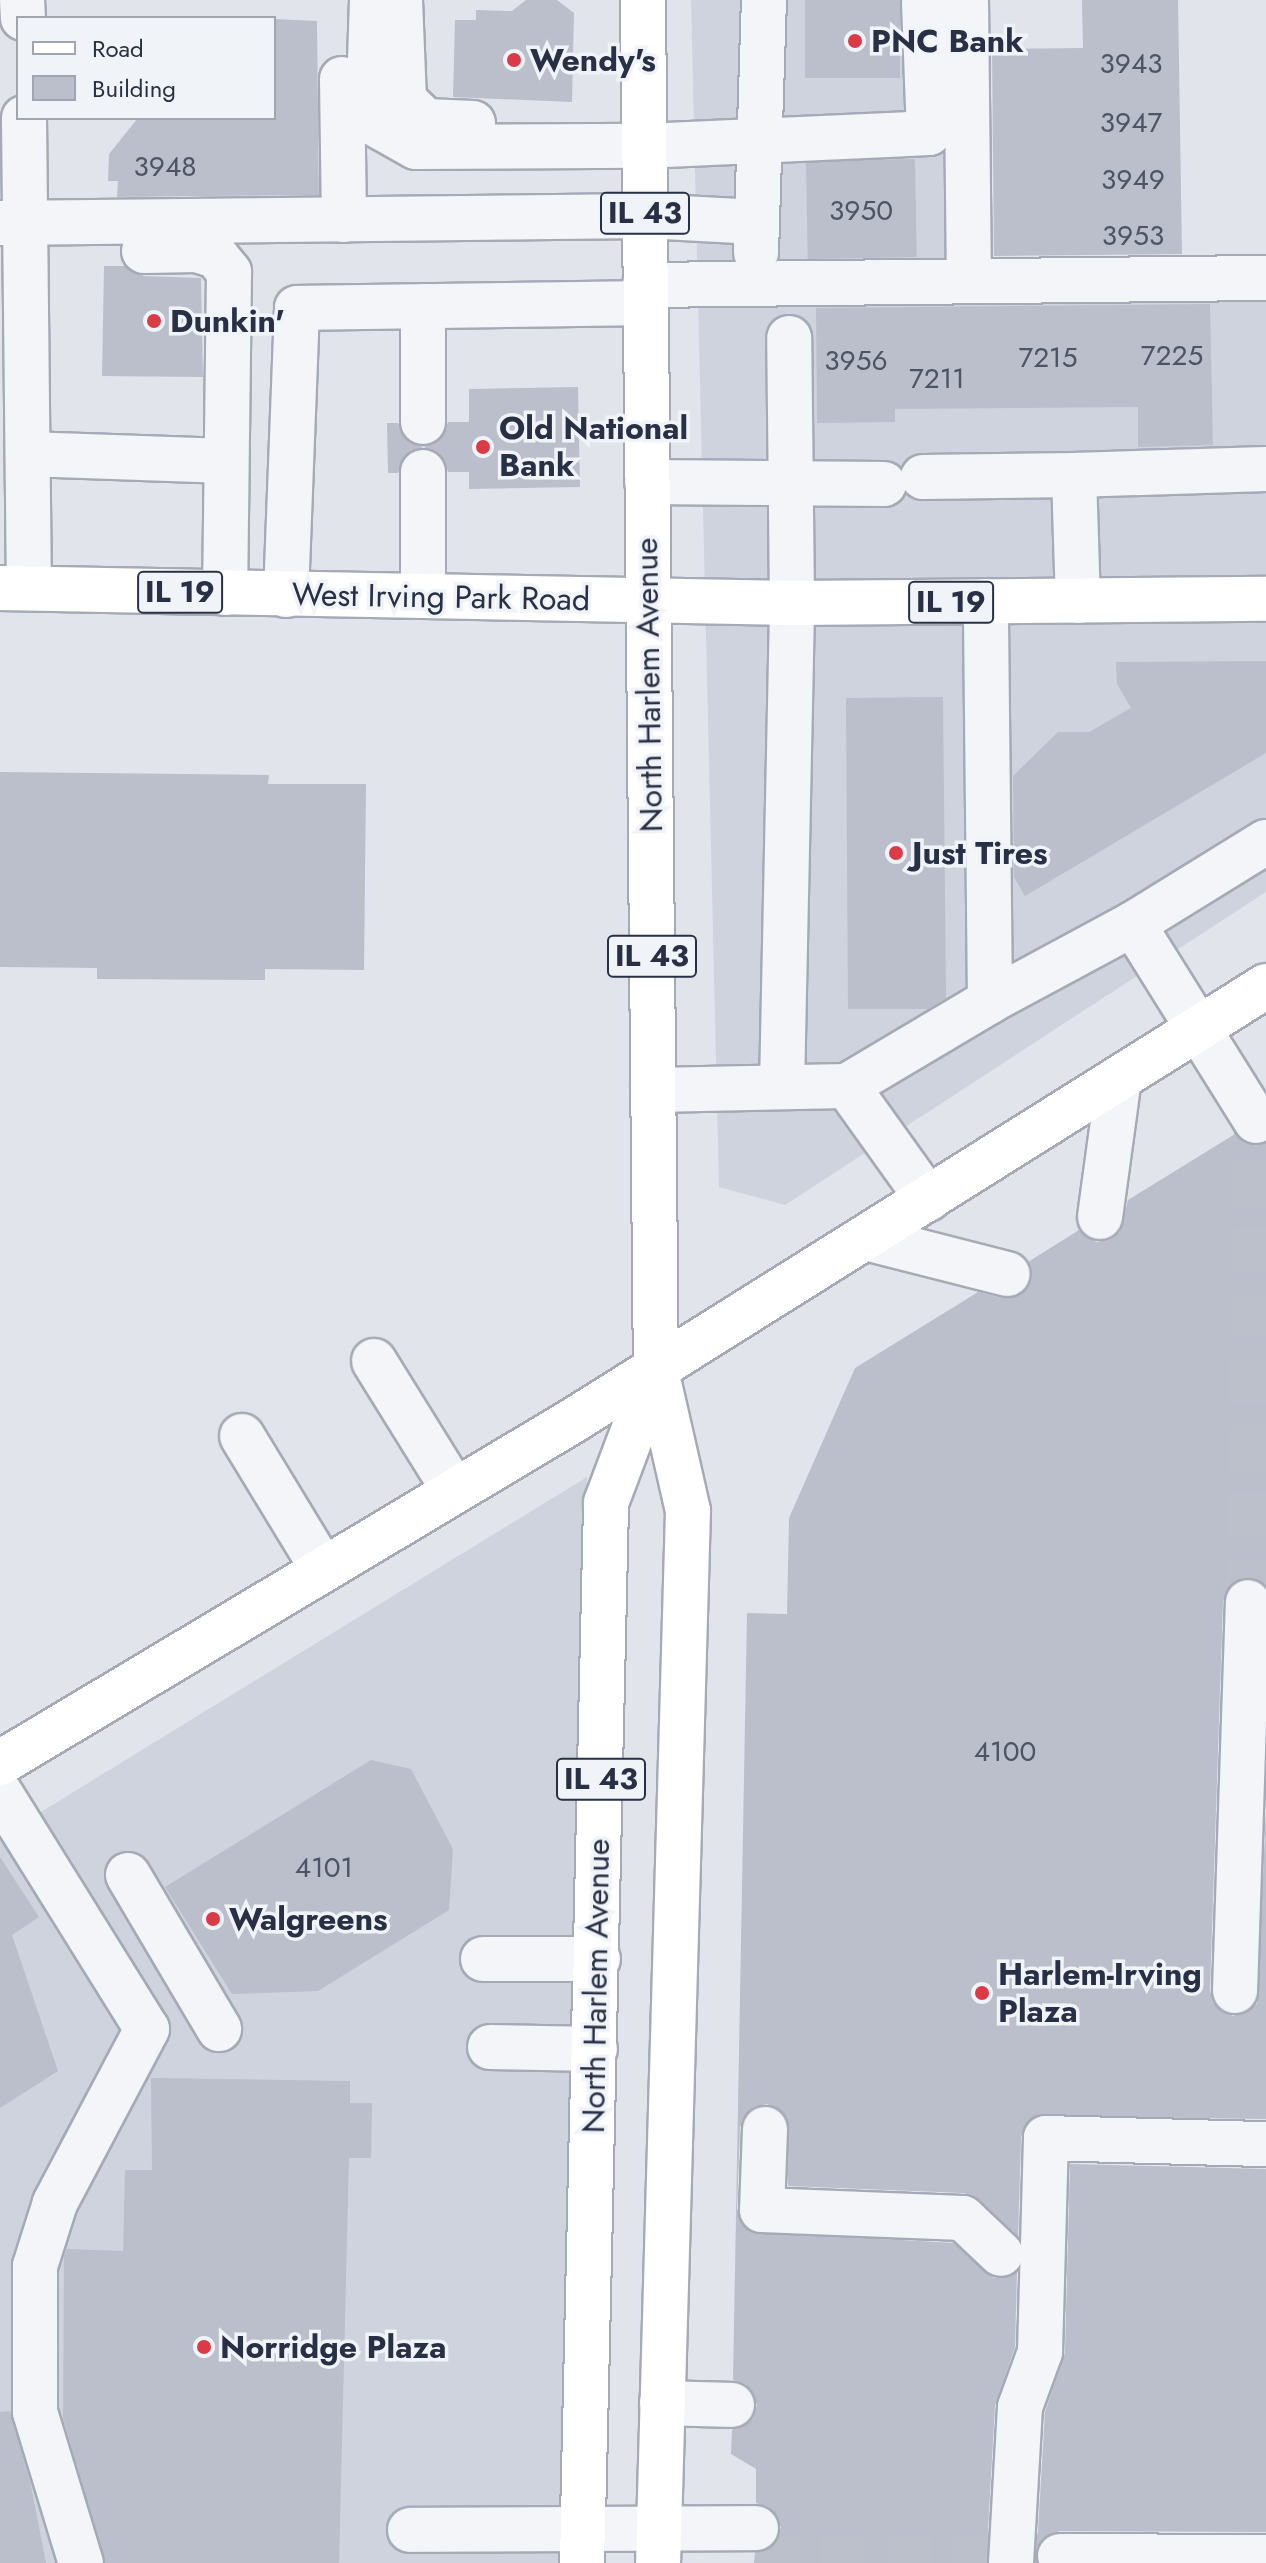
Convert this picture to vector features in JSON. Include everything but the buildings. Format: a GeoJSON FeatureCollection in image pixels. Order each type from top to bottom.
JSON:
{"type":"FeatureCollection","features":[{"type":"Feature","properties":{"kind":"main road","name":"North Harlem Avenue"},"geometry":{"type":"LineString","coordinates":[[643,0],[656,1370],[688,1511],[659,2550]]}},
{"type":"Feature","properties":{"kind":"main road","name":"West Irving Park Road"},"geometry":{"type":"LineString","coordinates":[[14,588],[792,603],[1266,599]]}},
{"type":"Feature","properties":{"kind":"main road"},"geometry":{"type":"LineString","coordinates":[[0,1763],[656,1370],[1266,986]]}},
{"type":"Feature","properties":{"kind":"main road","name":"North Harlem Avenue"},"geometry":{"type":"LineString","coordinates":[[582,2546],[598,1959],[606,1503],[656,1370]]}},
{"type":"Feature","properties":{"kind":"street"},"geometry":{"type":"LineString","coordinates":[[342,0],[344,220]]}},
{"type":"Feature","properties":{"kind":"street"},"geometry":{"type":"LineString","coordinates":[[372,0],[368,120],[416,147],[644,133]]}},
{"type":"Feature","properties":{"kind":"street"},"geometry":{"type":"LineString","coordinates":[[400,0],[404,100],[426,121],[761,141],[929,133],[945,2]]}},
{"type":"Feature","properties":{"kind":"street"},"geometry":{"type":"LineString","coordinates":[[755,283],[764,0]]}},
{"type":"Feature","properties":{"kind":"street"},"geometry":{"type":"LineString","coordinates":[[945,2],[969,280]]}},
{"type":"Feature","properties":{"kind":"street"},"geometry":{"type":"LineString","coordinates":[[14,588],[28,454],[17,233],[24,120]]}},
{"type":"Feature","properties":{"kind":"street"},"geometry":{"type":"LineString","coordinates":[[17,233],[344,220],[645,216],[757,222]]}},
{"type":"Feature","properties":{"kind":"street"},"geometry":{"type":"LineString","coordinates":[[17,233],[197,250],[216,256],[229,272],[225,593]]}},
{"type":"Feature","properties":{"kind":"street"},"geometry":{"type":"LineString","coordinates":[[286,595],[297,308],[423,306],[645,294],[755,283],[1266,278]]}},
{"type":"Feature","properties":{"kind":"street"},"geometry":{"type":"LineString","coordinates":[[423,306],[423,422]]}},
{"type":"Feature","properties":{"kind":"street"},"geometry":{"type":"LineString","coordinates":[[782,1087],[792,603],[789,338]]}},
{"type":"Feature","properties":{"kind":"street"},"geometry":{"type":"LineString","coordinates":[[28,454],[226,461]]}},
{"type":"Feature","properties":{"kind":"street"},"geometry":{"type":"LineString","coordinates":[[647,482],[904,481],[1266,469]]}},
{"type":"Feature","properties":{"kind":"street"},"geometry":{"type":"LineString","coordinates":[[423,472],[423,596]]}},
{"type":"Feature","properties":{"kind":"street"},"geometry":{"type":"LineString","coordinates":[[1074,475],[1078,601]]}},
{"type":"Feature","properties":{"kind":"street"},"geometry":{"type":"LineString","coordinates":[[986,601],[990,1001]]}},
{"type":"Feature","properties":{"kind":"street"},"geometry":{"type":"LineString","coordinates":[[653,1090],[847,1086],[990,1001],[1133,924],[1266,842]]}},
{"type":"Feature","properties":{"kind":"street"},"geometry":{"type":"LineString","coordinates":[[1133,924],[1256,1121]]}},
{"type":"Feature","properties":{"kind":"street"},"geometry":{"type":"LineString","coordinates":[[1100,1217],[1119,1079]]}},
{"type":"Feature","properties":{"kind":"street"},"geometry":{"type":"LineString","coordinates":[[847,1086],[928,1199]]}},
{"type":"Feature","properties":{"kind":"street"},"geometry":{"type":"LineString","coordinates":[[866,1238],[1007,1274]]}},
{"type":"Feature","properties":{"kind":"street"},"geometry":{"type":"LineString","coordinates":[[374,1361],[454,1490]]}},
{"type":"Feature","properties":{"kind":"street"},"geometry":{"type":"LineString","coordinates":[[242,1436],[323,1569]]}},
{"type":"Feature","properties":{"kind":"street"},"geometry":{"type":"LineString","coordinates":[[1235,1991],[1248,1602]]}},
{"type":"Feature","properties":{"kind":"street"},"geometry":{"type":"LineString","coordinates":[[0,1793],[147,2029],[55,2203],[35,2266],[35,2412],[81,2563]]}},
{"type":"Feature","properties":{"kind":"street"},"geometry":{"type":"LineString","coordinates":[[128,1875],[219,2029]]}},
{"type":"Feature","properties":{"kind":"street"},"geometry":{"type":"LineString","coordinates":[[483,1959],[598,1959]]}},
{"type":"Feature","properties":{"kind":"street"},"geometry":{"type":"LineString","coordinates":[[490,2047],[595,2049]]}},
{"type":"Feature","properties":{"kind":"street"},"geometry":{"type":"LineString","coordinates":[[765,2129],[762,2210],[963,2218],[1001,2254]]}},
{"type":"Feature","properties":{"kind":"street"},"geometry":{"type":"LineString","coordinates":[[1011,2563],[1020,2407],[1040,2352],[1046,2138],[1266,2144]]}},
{"type":"Feature","properties":{"kind":"street"},"geometry":{"type":"LineString","coordinates":[[662,2403],[732,2405]]}},
{"type":"Feature","properties":{"kind":"street"},"geometry":{"type":"LineString","coordinates":[[410,2530],[659,2550],[755,2543]]}},
{"type":"Feature","properties":{"kind":"street"},"geometry":{"type":"LineString","coordinates":[[1060,2556],[1266,2557]]}},
{"type":"Feature","properties":{"kind":"shaded area"},"geometry":{"type":"Polygon","coordinates":[[[691,0],[956,0],[961,286],[1266,281],[1266,892],[785,1205],[719,1187],[691,0]]]}},
{"type":"Feature","properties":{"kind":"shaded area"},"geometry":{"type":"Polygon","coordinates":[[[587,1477],[564,2563],[0,2563],[0,1837],[587,1477]]]}},
{"type":"Feature","properties":{"kind":"tunnel"},"geometry":{"type":"LineString","coordinates":[[1248,1602],[1256,1121]]}},
{"type":"Feature","properties":{"kind":"tunnel"},"geometry":{"type":"LineString","coordinates":[[755,2558],[1060,2556]]}},
{"type":"Feature","properties":{"kind":"place","name":"PNC Bank"},"geometry":{"type":"Point","coordinates":[855,41]}},
{"type":"Feature","properties":{"kind":"place","name":"Wendy's"},"geometry":{"type":"Point","coordinates":[514,60]}},
{"type":"Feature","properties":{"kind":"place","name":"Dunkin'"},"geometry":{"type":"Point","coordinates":[154,321]}},
{"type":"Feature","properties":{"kind":"place","name":"Old National Bank"},"geometry":{"type":"Point","coordinates":[483,447]}},
{"type":"Feature","properties":{"kind":"place","name":"Just Tires"},"geometry":{"type":"Point","coordinates":[896,853]}},
{"type":"Feature","properties":{"kind":"place","name":"Walgreens"},"geometry":{"type":"Point","coordinates":[213,1919]}},
{"type":"Feature","properties":{"kind":"place","name":"Harlem-Irving Plaza"},"geometry":{"type":"Point","coordinates":[982,1993]}},
{"type":"Feature","properties":{"kind":"place","name":"Norridge Plaza"},"geometry":{"type":"Point","coordinates":[204,2347]}}]}
